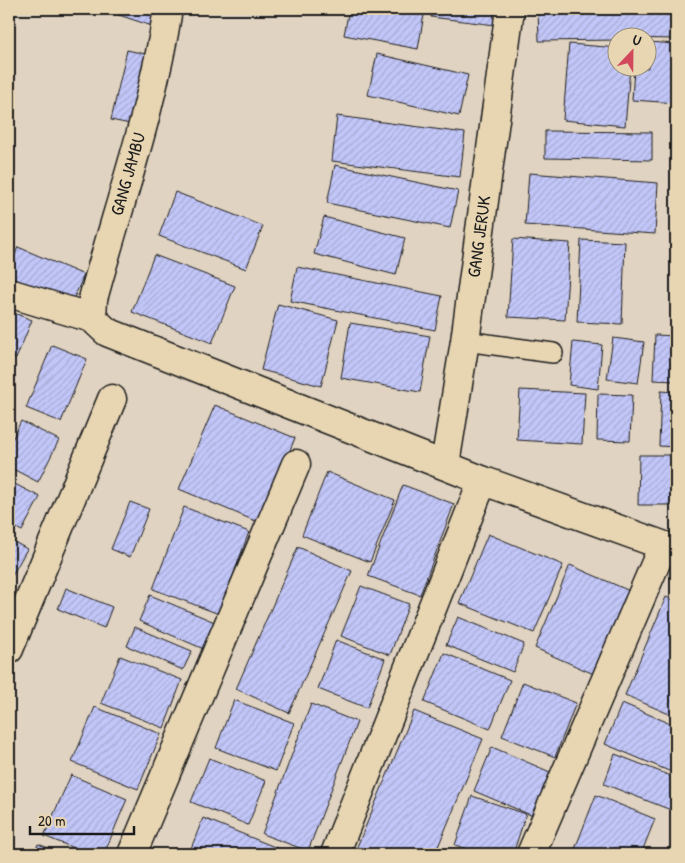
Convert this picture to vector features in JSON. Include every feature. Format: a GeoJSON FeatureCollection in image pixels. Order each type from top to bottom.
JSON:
{"type":"FeatureCollection","features":[{"type":"Feature","properties":{"kind":"street","name":"GANG JAMBU"},"geometry":{"type":"LineString","coordinates":[[100,325],[93,300],[135,149],[163,38],[168,9]]}},
{"type":"Feature","properties":{"kind":"street","name":"GANG JERUK"},"geometry":{"type":"LineString","coordinates":[[444,464],[465,341],[510,9]]}},
{"type":"Feature","properties":{"kind":"street"},"geometry":{"type":"LineString","coordinates":[[9,293],[100,325],[315,415],[484,481],[670,548],[531,854]]}},
{"type":"Feature","properties":{"kind":"street"},"geometry":{"type":"LineString","coordinates":[[9,649],[112,399]]}},
{"type":"Feature","properties":{"kind":"street"},"geometry":{"type":"LineString","coordinates":[[132,854],[296,464]]}},
{"type":"Feature","properties":{"kind":"street"},"geometry":{"type":"LineString","coordinates":[[335,854],[484,481]]}},
{"type":"Feature","properties":{"kind":"lane"},"geometry":{"type":"LineString","coordinates":[[465,341],[553,352]]}},
{"type":"Feature","properties":{"kind":"building"},"geometry":{"type":"Polygon","coordinates":[[[101,9],[158,9],[152,26],[101,9]]]}},
{"type":"Feature","properties":{"kind":"building"},"geometry":{"type":"Polygon","coordinates":[[[349,9],[425,9],[418,49],[344,35],[349,9]]]}},
{"type":"Feature","properties":{"kind":"building"},"geometry":{"type":"Polygon","coordinates":[[[432,9],[497,9],[495,25],[431,17],[432,9]]]}},
{"type":"Feature","properties":{"kind":"building"},"geometry":{"type":"Polygon","coordinates":[[[538,9],[676,9],[676,39],[658,39],[658,28],[608,28],[608,40],[539,41],[538,9]]]}},
{"type":"Feature","properties":{"kind":"building"},"geometry":{"type":"Polygon","coordinates":[[[658,43],[676,44],[676,103],[632,100],[633,78],[658,78],[658,43]]]}},
{"type":"Feature","properties":{"kind":"building"},"geometry":{"type":"Polygon","coordinates":[[[569,44],[608,47],[608,78],[629,78],[625,126],[563,120],[569,44]]]}},
{"type":"Feature","properties":{"kind":"building"},"geometry":{"type":"Polygon","coordinates":[[[127,50],[150,55],[135,125],[111,120],[127,50]]]}},
{"type":"Feature","properties":{"kind":"building"},"geometry":{"type":"Polygon","coordinates":[[[377,54],[468,75],[459,116],[368,95],[377,54]]]}},
{"type":"Feature","properties":{"kind":"building"},"geometry":{"type":"Polygon","coordinates":[[[337,116],[465,133],[460,177],[332,161],[337,116]]]}},
{"type":"Feature","properties":{"kind":"building"},"geometry":{"type":"Polygon","coordinates":[[[545,131],[652,132],[652,160],[545,158],[545,131]]]}},
{"type":"Feature","properties":{"kind":"building"},"geometry":{"type":"Polygon","coordinates":[[[335,165],[458,191],[450,228],[327,203],[335,165]]]}},
{"type":"Feature","properties":{"kind":"building"},"geometry":{"type":"Polygon","coordinates":[[[529,173],[658,183],[655,234],[525,225],[529,173]]]}},
{"type":"Feature","properties":{"kind":"building"},"geometry":{"type":"Polygon","coordinates":[[[175,192],[263,226],[246,269],[159,236],[175,192]]]}},
{"type":"Feature","properties":{"kind":"building"},"geometry":{"type":"Polygon","coordinates":[[[324,217],[405,238],[396,275],[314,254],[324,217]]]}},
{"type":"Feature","properties":{"kind":"building"},"geometry":{"type":"Polygon","coordinates":[[[513,239],[570,243],[565,320],[508,317],[513,239]]]}},
{"type":"Feature","properties":{"kind":"building"},"geometry":{"type":"Polygon","coordinates":[[[581,240],[625,242],[622,324],[577,322],[581,240]]]}},
{"type":"Feature","properties":{"kind":"building"},"geometry":{"type":"Polygon","coordinates":[[[18,247],[84,275],[70,307],[9,280],[9,269],[18,247]]]}},
{"type":"Feature","properties":{"kind":"building"},"geometry":{"type":"Polygon","coordinates":[[[154,255],[235,286],[212,343],[132,312],[154,255]]]}},
{"type":"Feature","properties":{"kind":"building"},"geometry":{"type":"Polygon","coordinates":[[[297,267],[442,296],[435,330],[290,301],[297,267]]]}},
{"type":"Feature","properties":{"kind":"building"},"geometry":{"type":"Polygon","coordinates":[[[278,304],[338,320],[321,386],[261,370],[278,304]]]}},
{"type":"Feature","properties":{"kind":"building"},"geometry":{"type":"Polygon","coordinates":[[[9,311],[32,320],[16,359],[9,356],[9,311]]]}},
{"type":"Feature","properties":{"kind":"building"},"geometry":{"type":"Polygon","coordinates":[[[350,323],[430,336],[420,392],[341,378],[350,323]]]}},
{"type":"Feature","properties":{"kind":"building"},"geometry":{"type":"Polygon","coordinates":[[[655,335],[676,336],[676,381],[653,380],[655,335]]]}},
{"type":"Feature","properties":{"kind":"building"},"geometry":{"type":"Polygon","coordinates":[[[613,338],[644,342],[638,383],[607,379],[613,338]]]}},
{"type":"Feature","properties":{"kind":"building"},"geometry":{"type":"Polygon","coordinates":[[[573,342],[602,345],[598,389],[569,385],[573,342]]]}},
{"type":"Feature","properties":{"kind":"building"},"geometry":{"type":"Polygon","coordinates":[[[52,345],[87,359],[61,422],[26,408],[52,345]]]}},
{"type":"Feature","properties":{"kind":"building"},"geometry":{"type":"Polygon","coordinates":[[[520,390],[585,393],[582,444],[517,440],[520,390]]]}},
{"type":"Feature","properties":{"kind":"building"},"geometry":{"type":"Polygon","coordinates":[[[661,391],[676,392],[676,447],[659,446],[661,391]]]}},
{"type":"Feature","properties":{"kind":"building"},"geometry":{"type":"Polygon","coordinates":[[[598,394],[632,395],[630,441],[597,440],[598,394]]]}},
{"type":"Feature","properties":{"kind":"building"},"geometry":{"type":"Polygon","coordinates":[[[215,405],[295,438],[260,523],[179,489],[215,405]]]}},
{"type":"Feature","properties":{"kind":"building"},"geometry":{"type":"Polygon","coordinates":[[[21,421],[59,440],[38,482],[9,467],[9,446],[21,421]]]}},
{"type":"Feature","properties":{"kind":"building"},"geometry":{"type":"Polygon","coordinates":[[[639,455],[676,455],[676,505],[638,505],[639,455]]]}},
{"type":"Feature","properties":{"kind":"building"},"geometry":{"type":"Polygon","coordinates":[[[327,472],[395,500],[370,562],[302,535],[327,472]]]}},
{"type":"Feature","properties":{"kind":"building"},"geometry":{"type":"Polygon","coordinates":[[[9,481],[40,497],[22,531],[9,524],[9,481]]]}},
{"type":"Feature","properties":{"kind":"building"},"geometry":{"type":"Polygon","coordinates":[[[403,485],[454,504],[420,595],[368,576],[403,485]]]}},
{"type":"Feature","properties":{"kind":"building"},"geometry":{"type":"Polygon","coordinates":[[[130,502],[149,509],[130,557],[111,549],[130,502]]]}},
{"type":"Feature","properties":{"kind":"building"},"geometry":{"type":"Polygon","coordinates":[[[184,507],[249,532],[219,614],[153,589],[184,507]]]}},
{"type":"Feature","properties":{"kind":"building"},"geometry":{"type":"Polygon","coordinates":[[[488,534],[563,565],[534,633],[459,603],[488,534]]]}},
{"type":"Feature","properties":{"kind":"building"},"geometry":{"type":"Polygon","coordinates":[[[9,539],[27,549],[9,581],[9,539]]]}},
{"type":"Feature","properties":{"kind":"building"},"geometry":{"type":"Polygon","coordinates":[[[298,547],[352,571],[289,713],[236,689],[298,547]]]}},
{"type":"Feature","properties":{"kind":"building"},"geometry":{"type":"Polygon","coordinates":[[[570,565],[632,592],[596,675],[535,648],[570,565]]]}},
{"type":"Feature","properties":{"kind":"building"},"geometry":{"type":"Polygon","coordinates":[[[361,586],[409,604],[390,655],[341,636],[361,586]]]}},
{"type":"Feature","properties":{"kind":"building"},"geometry":{"type":"Polygon","coordinates":[[[66,588],[112,607],[104,628],[58,609],[66,588]]]}},
{"type":"Feature","properties":{"kind":"building"},"geometry":{"type":"Polygon","coordinates":[[[150,595],[217,623],[206,650],[139,621],[150,595]]]}},
{"type":"Feature","properties":{"kind":"building"},"geometry":{"type":"Polygon","coordinates":[[[666,597],[676,601],[676,717],[625,695],[666,597]]]}},
{"type":"Feature","properties":{"kind":"building"},"geometry":{"type":"Polygon","coordinates":[[[458,617],[524,644],[513,672],[446,645],[458,617]]]}},
{"type":"Feature","properties":{"kind":"building"},"geometry":{"type":"Polygon","coordinates":[[[135,627],[192,651],[183,670],[127,646],[135,627]]]}},
{"type":"Feature","properties":{"kind":"building"},"geometry":{"type":"Polygon","coordinates":[[[336,640],[385,659],[367,708],[318,689],[336,640]]]}},
{"type":"Feature","properties":{"kind":"building"},"geometry":{"type":"Polygon","coordinates":[[[444,653],[510,680],[490,729],[424,702],[444,653]]]}},
{"type":"Feature","properties":{"kind":"building"},"geometry":{"type":"Polygon","coordinates":[[[120,656],[182,680],[164,728],[101,703],[120,656]]]}},
{"type":"Feature","properties":{"kind":"building"},"geometry":{"type":"Polygon","coordinates":[[[523,682],[576,703],[555,757],[502,736],[523,682]]]}},
{"type":"Feature","properties":{"kind":"building"},"geometry":{"type":"Polygon","coordinates":[[[234,700],[294,723],[276,771],[216,748],[234,700]]]}},
{"type":"Feature","properties":{"kind":"building"},"geometry":{"type":"Polygon","coordinates":[[[622,703],[676,726],[676,774],[605,744],[622,703]]]}},
{"type":"Feature","properties":{"kind":"building"},"geometry":{"type":"Polygon","coordinates":[[[311,704],[357,722],[308,851],[262,834],[311,704]]]}},
{"type":"Feature","properties":{"kind":"building"},"geometry":{"type":"Polygon","coordinates":[[[95,707],[161,734],[138,789],[72,762],[95,707]]]}},
{"type":"Feature","properties":{"kind":"building"},"geometry":{"type":"Polygon","coordinates":[[[414,711],[483,739],[435,854],[354,854],[414,711]]]}},
{"type":"Feature","properties":{"kind":"building"},"geometry":{"type":"Polygon","coordinates":[[[492,747],[550,772],[533,816],[474,791],[492,747]]]}},
{"type":"Feature","properties":{"kind":"building"},"geometry":{"type":"Polygon","coordinates":[[[615,754],[676,778],[676,796],[671,810],[604,784],[615,754]]]}},
{"type":"Feature","properties":{"kind":"building"},"geometry":{"type":"Polygon","coordinates":[[[209,758],[266,781],[248,825],[191,802],[209,758]]]}},
{"type":"Feature","properties":{"kind":"building"},"geometry":{"type":"Polygon","coordinates":[[[71,775],[127,799],[104,854],[88,854],[44,836],[71,775]]]}},
{"type":"Feature","properties":{"kind":"building"},"geometry":{"type":"Polygon","coordinates":[[[596,795],[655,819],[641,854],[573,854],[596,795]]]}},
{"type":"Feature","properties":{"kind":"building"},"geometry":{"type":"Polygon","coordinates":[[[472,796],[526,814],[513,854],[481,854],[455,845],[472,796]]]}},
{"type":"Feature","properties":{"kind":"building"},"geometry":{"type":"Polygon","coordinates":[[[203,818],[292,854],[197,854],[190,851],[203,818]]]}},
{"type":"Feature","properties":{"kind":"building"},"geometry":{"type":"Polygon","coordinates":[[[38,844],[64,854],[34,854],[38,844]]]}}]}
